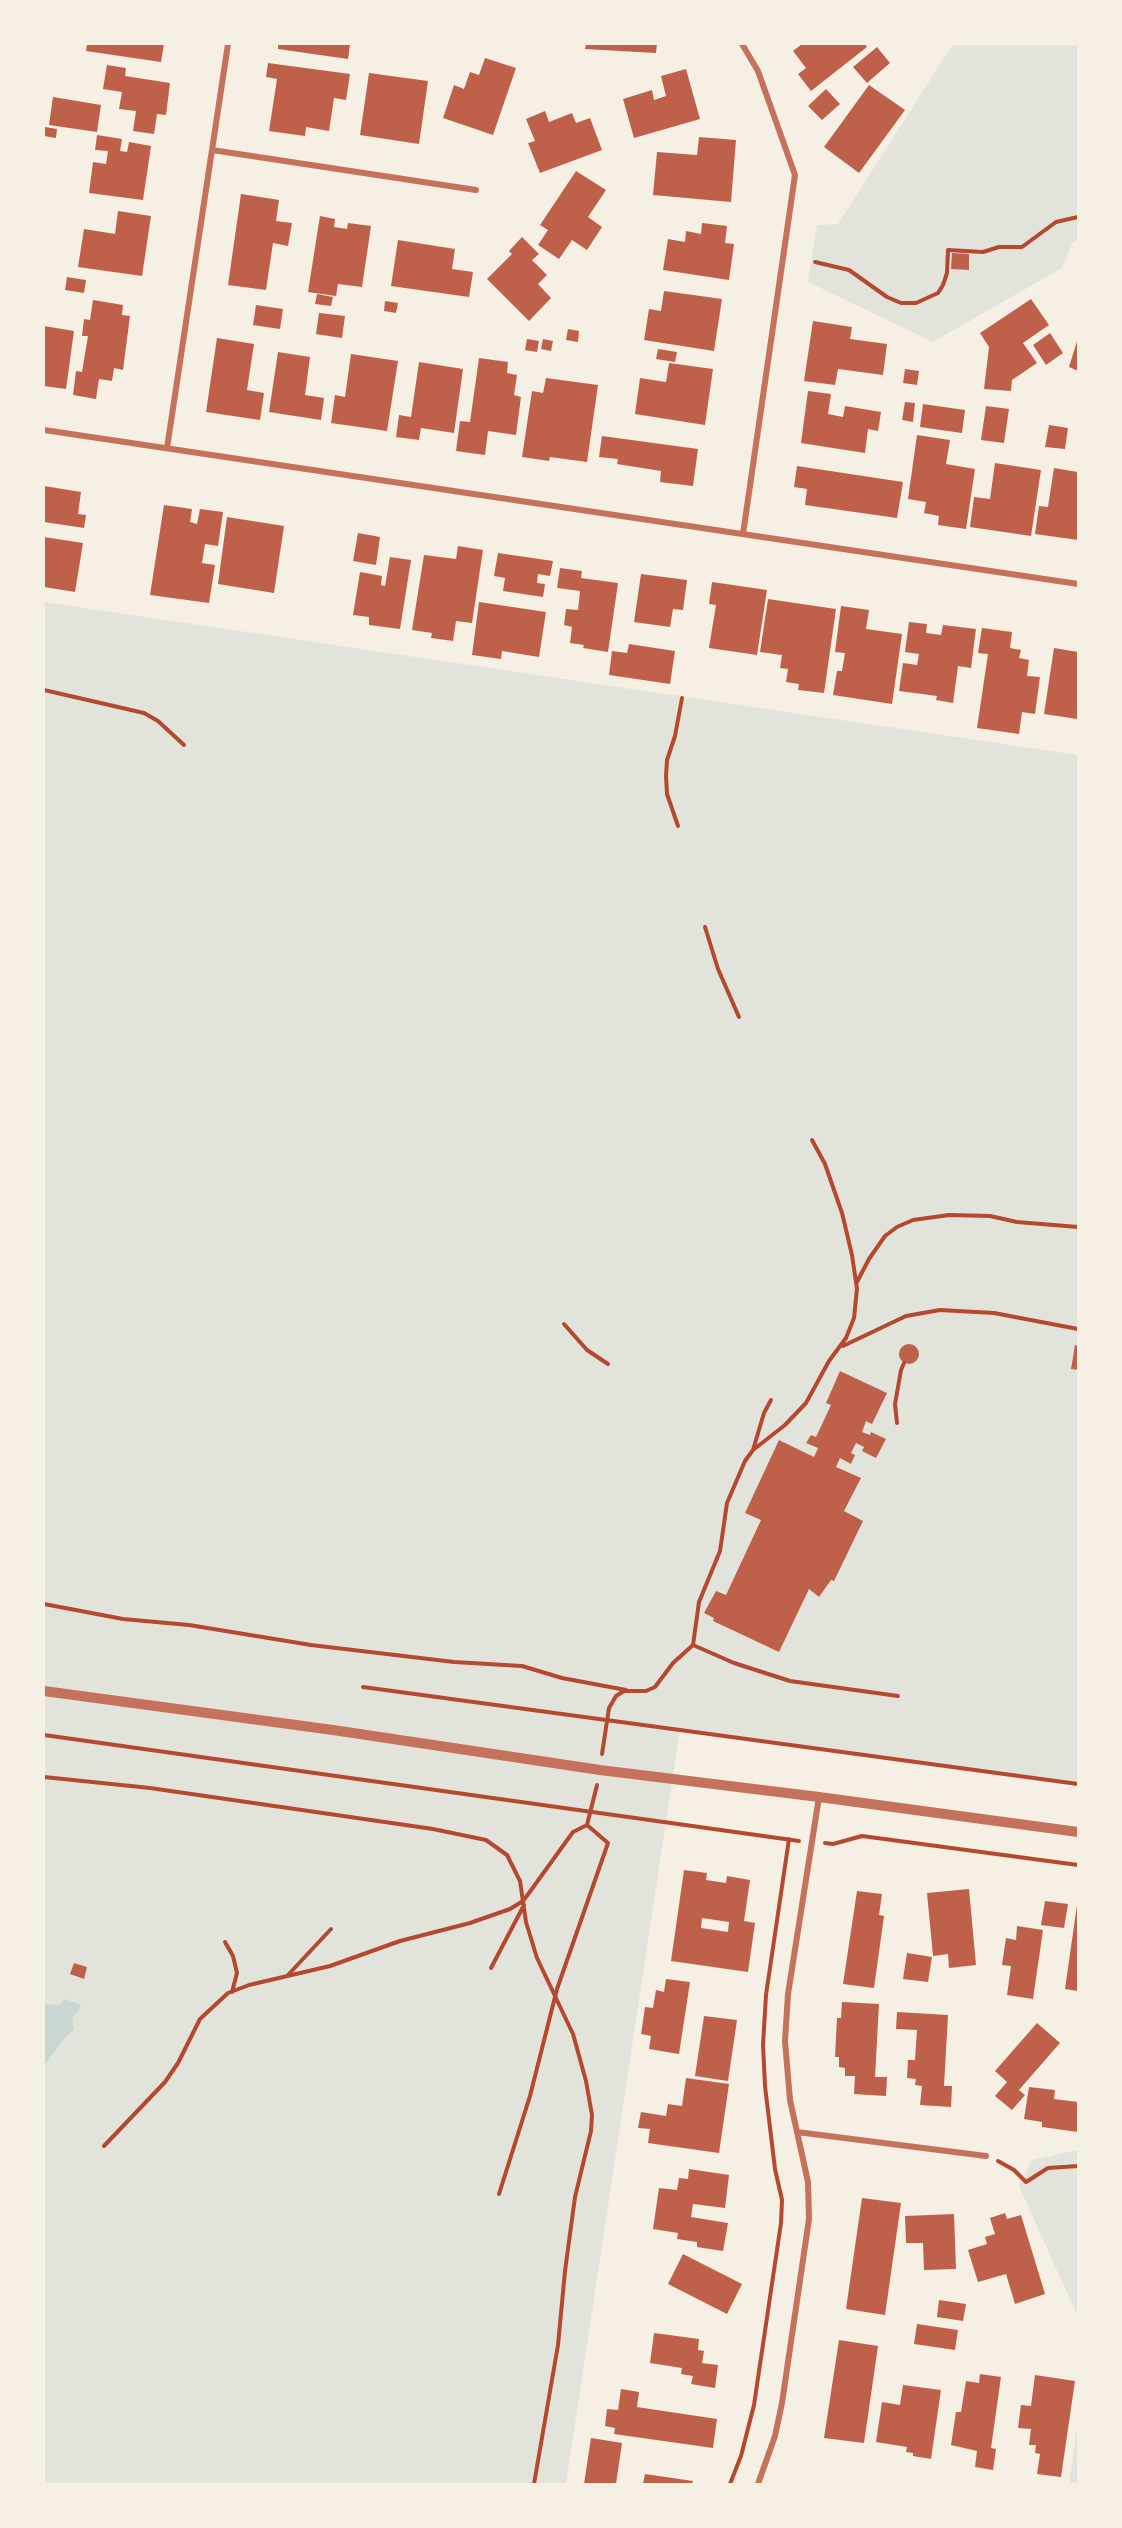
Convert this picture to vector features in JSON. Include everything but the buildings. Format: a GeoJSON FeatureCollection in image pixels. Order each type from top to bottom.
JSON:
{"type":"FeatureCollection","features":[{"type":"Feature","properties":{"kind":"street"},"geometry":{"type":"LineString","coordinates":[[167,448],[228,44]]}},
{"type":"Feature","properties":{"kind":"street"},"geometry":{"type":"LineString","coordinates":[[742,44],[758,71],[795,175],[743,534]]}},
{"type":"Feature","properties":{"kind":"street"},"geometry":{"type":"LineString","coordinates":[[212,150],[476,190]]}},
{"type":"Feature","properties":{"kind":"street"},"geometry":{"type":"LineString","coordinates":[[44,429],[1078,584]]}},
{"type":"Feature","properties":{"kind":"street"},"geometry":{"type":"LineString","coordinates":[[44,1690],[600,1770],[1078,1832]]}},
{"type":"Feature","properties":{"kind":"street"},"geometry":{"type":"LineString","coordinates":[[758,2484],[775,2436],[782,2403],[807,2237],[809,2195],[788,2082],[785,2032],[788,1994],[819,1797]]}},
{"type":"Feature","properties":{"kind":"street"},"geometry":{"type":"LineString","coordinates":[[797,2132],[986,2156]]}},
{"type":"Feature","properties":{"kind":"path"},"geometry":{"type":"LineString","coordinates":[[816,262],[849,270],[894,300],[902,303],[916,303],[938,293],[943,285],[947,273],[948,250],[983,252],[999,247],[1022,247],[1056,222],[1078,218]]}},
{"type":"Feature","properties":{"kind":"path"},"geometry":{"type":"LineString","coordinates":[[44,690],[144,712],[158,721],[184,745]]}},
{"type":"Feature","properties":{"kind":"path"},"geometry":{"type":"LineString","coordinates":[[678,826],[667,794],[666,776],[667,760],[675,735],[682,698]]}},
{"type":"Feature","properties":{"kind":"path"},"geometry":{"type":"LineString","coordinates":[[705,927],[718,969],[739,1017]]}},
{"type":"Feature","properties":{"kind":"path"},"geometry":{"type":"LineString","coordinates":[[44,1604],[131,1621],[189,1625],[311,1645],[454,1662],[522,1666],[562,1678],[628,1691],[646,1691],[655,1687],[673,1662],[693,1645],[699,1602],[720,1551],[728,1499],[745,1461],[753,1450],[800,1410],[829,1361],[840,1348],[854,1318],[856,1283],[842,1213],[825,1164],[812,1140]]}},
{"type":"Feature","properties":{"kind":"path"},"geometry":{"type":"LineString","coordinates":[[856,1283],[885,1236],[897,1227],[913,1220],[950,1215],[990,1216],[1017,1222],[1078,1227]]}},
{"type":"Feature","properties":{"kind":"path"},"geometry":{"type":"LineString","coordinates":[[840,1348],[862,1335],[901,1318],[930,1310],[994,1313],[1078,1329]]}},
{"type":"Feature","properties":{"kind":"path"},"geometry":{"type":"LineString","coordinates":[[564,1324],[586,1350],[608,1364]]}},
{"type":"Feature","properties":{"kind":"path"},"geometry":{"type":"LineString","coordinates":[[897,1423],[895,1404],[904,1363]]}},
{"type":"Feature","properties":{"kind":"path"},"geometry":{"type":"LineString","coordinates":[[753,1450],[764,1413],[771,1400]]}},
{"type":"Feature","properties":{"kind":"path"},"geometry":{"type":"LineString","coordinates":[[693,1645],[734,1663],[790,1681],[898,1696]]}},
{"type":"Feature","properties":{"kind":"path"},"geometry":{"type":"LineString","coordinates":[[363,1687],[1078,1784]]}},
{"type":"Feature","properties":{"kind":"path"},"geometry":{"type":"LineString","coordinates":[[587,1825],[596,1796],[607,1721],[614,1700],[619,1694],[628,1691]]}},
{"type":"Feature","properties":{"kind":"path"},"geometry":{"type":"LineString","coordinates":[[44,1735],[812,1842],[833,1844],[862,1836],[1078,1865]]}},
{"type":"Feature","properties":{"kind":"path"},"geometry":{"type":"LineString","coordinates":[[44,1777],[161,1789],[411,1826],[486,1840],[507,1855],[515,1868],[530,1939],[575,2042],[586,2081],[592,2115],[591,2131],[576,2197],[565,2271],[558,2345],[534,2484]]}},
{"type":"Feature","properties":{"kind":"path"},"geometry":{"type":"LineString","coordinates":[[491,1968],[524,1903],[562,1844],[573,1832],[587,1825]]}},
{"type":"Feature","properties":{"kind":"path"},"geometry":{"type":"LineString","coordinates":[[499,2194],[524,2117],[557,1989],[608,1844],[587,1825]]}},
{"type":"Feature","properties":{"kind":"path"},"geometry":{"type":"LineString","coordinates":[[730,2484],[741,2456],[754,2405],[781,2223],[782,2200],[775,2169],[765,2086],[763,2045],[766,1995],[789,1839]]}},
{"type":"Feature","properties":{"kind":"path"},"geometry":{"type":"LineString","coordinates":[[104,2146],[172,2073],[200,2019],[217,2001],[232,1992],[249,1985],[330,1966],[400,1941],[498,1914],[524,1903]]}},
{"type":"Feature","properties":{"kind":"path"},"geometry":{"type":"LineString","coordinates":[[286,1976],[331,1929]]}},
{"type":"Feature","properties":{"kind":"path"},"geometry":{"type":"LineString","coordinates":[[225,1942],[233,1956],[237,1973],[232,1992]]}},
{"type":"Feature","properties":{"kind":"path"},"geometry":{"type":"LineString","coordinates":[[986,2156],[1014,2170],[1026,2182],[1048,2168],[1078,2166]]}},
{"type":"Feature","properties":{"kind":"shaded area"},"geometry":{"type":"Polygon","coordinates":[[[953,44],[1078,44],[1078,239],[1073,242],[1062,268],[933,342],[808,282],[817,225],[838,224],[953,44]]]}},
{"type":"Feature","properties":{"kind":"shaded area"},"geometry":{"type":"Polygon","coordinates":[[[44,602],[1078,755],[1078,1783],[680,1729],[566,2484],[44,2484],[44,602]]]}},
{"type":"Feature","properties":{"kind":"shaded area"},"geometry":{"type":"Polygon","coordinates":[[[65,1999],[81,2005],[72,2018],[74,2030],[66,2036],[44,2066],[44,2004],[59,2005],[65,1999]]]}},
{"type":"Feature","properties":{"kind":"shaded area"},"geometry":{"type":"Polygon","coordinates":[[[1078,2150],[1078,2317],[1019,2186],[1032,2160],[1078,2150]]]}},
{"type":"Feature","properties":{"kind":"shaded area"},"geometry":{"type":"Polygon","coordinates":[[[1078,2421],[1078,2484],[1069,2484],[1078,2421]]]}}]}
